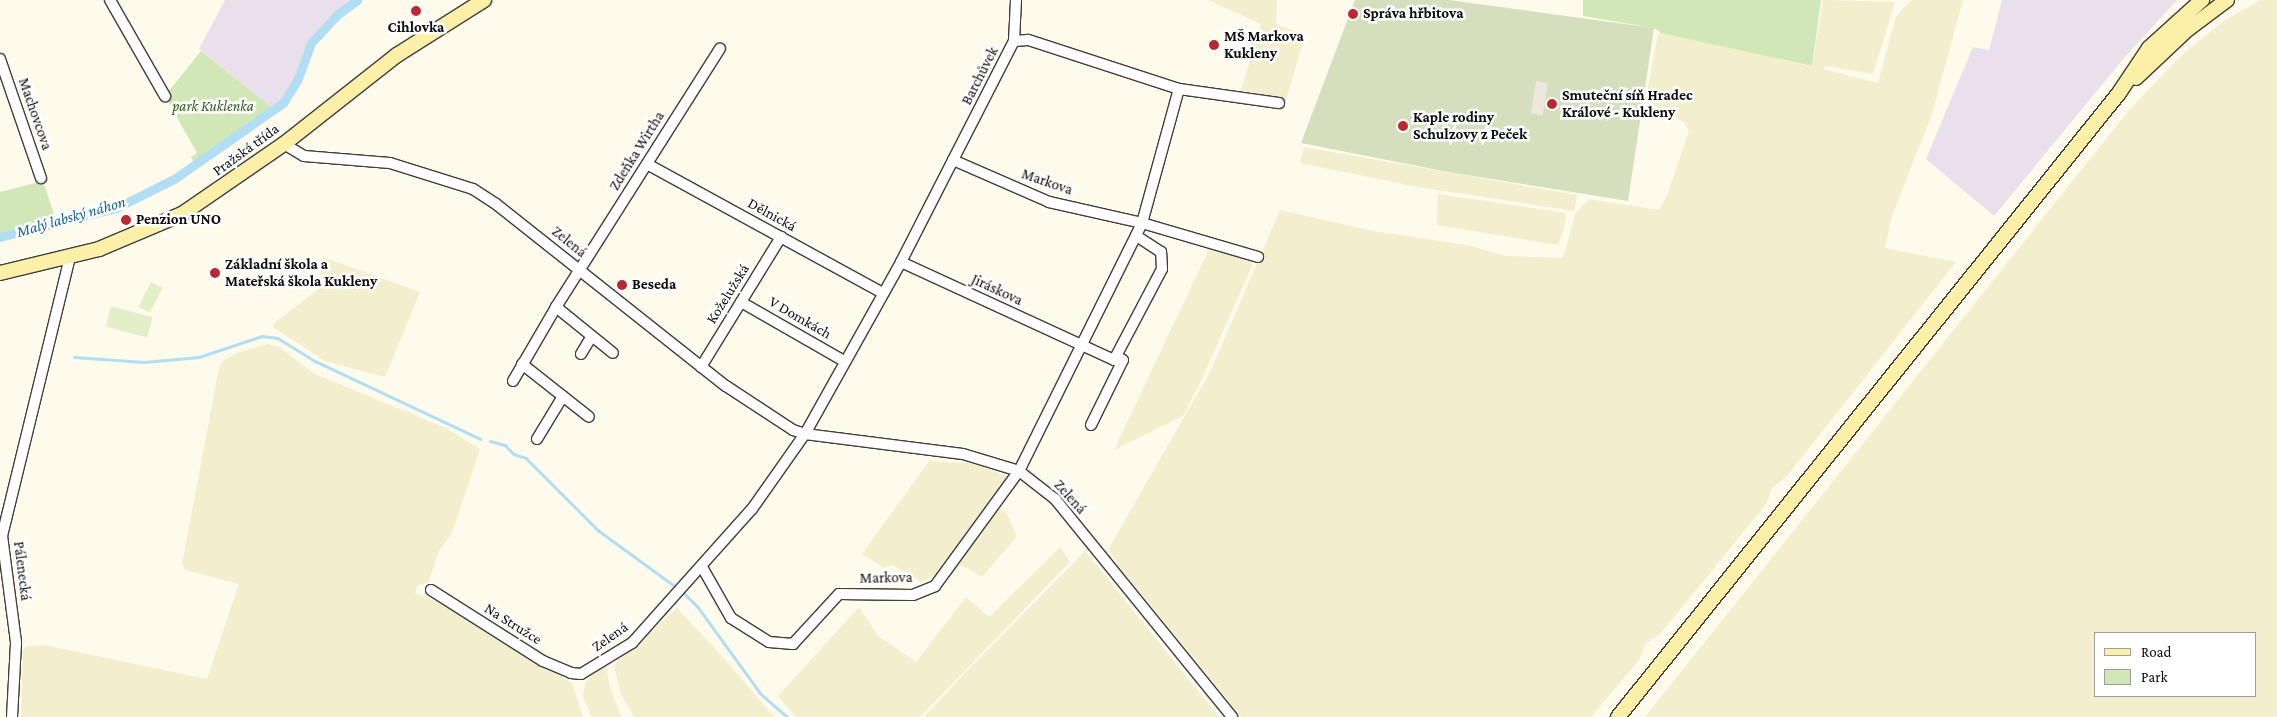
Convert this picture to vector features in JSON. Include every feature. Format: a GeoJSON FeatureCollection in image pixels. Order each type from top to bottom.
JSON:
{"type":"FeatureCollection","features":[{"type":"Feature","properties":{"kind":"main road","name":"Pražská třída"},"geometry":{"type":"LineString","coordinates":[[0,274],[70,257],[154,228],[182,214],[284,144],[396,55],[484,0]]}},
{"type":"Feature","properties":{"kind":"main road"},"geometry":{"type":"LineString","coordinates":[[1618,717],[2119,93],[2149,48],[2202,0]]}},
{"type":"Feature","properties":{"kind":"main road"},"geometry":{"type":"LineString","coordinates":[[2119,93],[2187,30],[2226,0]]}},
{"type":"Feature","properties":{"kind":"street"},"geometry":{"type":"LineString","coordinates":[[110,0],[165,96]]}},
{"type":"Feature","properties":{"kind":"street","name":"Barchůvek"},"geometry":{"type":"LineString","coordinates":[[951,164],[991,92],[1014,41],[1016,0]]}},
{"type":"Feature","properties":{"kind":"street"},"geometry":{"type":"LineString","coordinates":[[1014,41],[1028,40],[1179,88],[1279,103]]}},
{"type":"Feature","properties":{"kind":"street","name":"Zdeňka Wirtha"},"geometry":{"type":"LineString","coordinates":[[513,381],[556,307],[720,49]]}},
{"type":"Feature","properties":{"kind":"street","name":"Machovcova"},"geometry":{"type":"LineString","coordinates":[[0,59],[41,178]]}},
{"type":"Feature","properties":{"kind":"street","name":"Markova"},"geometry":{"type":"LineString","coordinates":[[702,567],[732,618],[769,642],[793,644],[839,594],[913,595],[936,586],[1019,471],[1136,236],[1142,223],[1179,88]]}},
{"type":"Feature","properties":{"kind":"street","name":"Zelená"},"geometry":{"type":"LineString","coordinates":[[284,144],[304,156],[390,163],[473,189],[496,204],[701,367],[783,424],[805,434],[963,454],[1019,471],[1054,500],[1232,717]]}},
{"type":"Feature","properties":{"kind":"street","name":"Dělnická"},"geometry":{"type":"LineString","coordinates":[[647,164],[884,293]]}},
{"type":"Feature","properties":{"kind":"street"},"geometry":{"type":"LineString","coordinates":[[805,434],[844,361],[901,262],[951,164]]}},
{"type":"Feature","properties":{"kind":"street","name":"Markova"},"geometry":{"type":"LineString","coordinates":[[951,164],[1049,202],[1142,223],[1258,257]]}},
{"type":"Feature","properties":{"kind":"street"},"geometry":{"type":"LineString","coordinates":[[1082,345],[1114,360],[1162,269],[1161,252],[1136,236]]}},
{"type":"Feature","properties":{"kind":"street","name":"Koželužská"},"geometry":{"type":"LineString","coordinates":[[701,367],[780,237]]}},
{"type":"Feature","properties":{"kind":"street","name":"Pálenecká"},"geometry":{"type":"LineString","coordinates":[[12,717],[16,642],[2,536],[70,257]]}},
{"type":"Feature","properties":{"kind":"street","name":"Jiráskova"},"geometry":{"type":"LineString","coordinates":[[901,262],[1082,345]]}},
{"type":"Feature","properties":{"kind":"street","name":"V Domkách"},"geometry":{"type":"LineString","coordinates":[[741,302],[844,361]]}},
{"type":"Feature","properties":{"kind":"street"},"geometry":{"type":"LineString","coordinates":[[556,307],[614,353]]}},
{"type":"Feature","properties":{"kind":"street"},"geometry":{"type":"LineString","coordinates":[[580,354],[592,336]]}},
{"type":"Feature","properties":{"kind":"street"},"geometry":{"type":"LineString","coordinates":[[1091,425],[1123,360],[1116,356]]}},
{"type":"Feature","properties":{"kind":"street"},"geometry":{"type":"LineString","coordinates":[[522,364],[589,417]]}},
{"type":"Feature","properties":{"kind":"street"},"geometry":{"type":"LineString","coordinates":[[537,440],[563,396]]}},
{"type":"Feature","properties":{"kind":"street","name":"Zelená"},"geometry":{"type":"LineString","coordinates":[[581,674],[632,643],[752,509],[805,434]]}},
{"type":"Feature","properties":{"kind":"street","name":"Na Stružce"},"geometry":{"type":"LineString","coordinates":[[431,590],[555,667],[581,674]]}},
{"type":"Feature","properties":{"kind":"shaded area"},"geometry":{"type":"Polygon","coordinates":[[[225,0],[357,0],[315,37],[293,82],[274,109],[199,49],[225,0]]]}},
{"type":"Feature","properties":{"kind":"shaded area"},"geometry":{"type":"Polygon","coordinates":[[[1208,0],[1277,0],[1276,24],[1305,35],[1286,100],[1241,90],[1261,24],[1208,0]]]}},
{"type":"Feature","properties":{"kind":"shaded area"},"geometry":{"type":"Polygon","coordinates":[[[1823,0],[1895,2],[1873,74],[1825,66],[1823,69],[1878,83],[1896,17],[1907,4],[1912,0],[1963,0],[1932,114],[1892,216],[1885,248],[1956,262],[1787,476],[1772,488],[1766,504],[1660,634],[1645,644],[1639,660],[1591,717],[1242,717],[1117,564],[1109,548],[1210,372],[1280,210],[1373,231],[1467,245],[1506,256],[1563,258],[1576,212],[1589,199],[1659,210],[1668,193],[1689,131],[1684,122],[1656,107],[1646,98],[1658,33],[1673,33],[1812,67],[1823,0]]]}},
{"type":"Feature","properties":{"kind":"shaded area"},"geometry":{"type":"Polygon","coordinates":[[[2002,0],[2177,0],[2124,58],[1994,216],[1926,159],[1973,47],[1989,50],[2002,0]]]}},
{"type":"Feature","properties":{"kind":"shaded area"},"geometry":{"type":"Polygon","coordinates":[[[2261,0],[2277,0],[2277,717],[1645,717],[2130,109],[2184,53],[2225,20],[2261,0]]]}},
{"type":"Feature","properties":{"kind":"shaded area"},"geometry":{"type":"Polygon","coordinates":[[[1536,81],[1548,83],[1543,115],[1531,114],[1536,81]]]}},
{"type":"Feature","properties":{"kind":"shaded area"},"geometry":{"type":"Polygon","coordinates":[[[1304,147],[1577,195],[1574,211],[1418,187],[1300,163],[1304,147]]]}},
{"type":"Feature","properties":{"kind":"shaded area"},"geometry":{"type":"Polygon","coordinates":[[[1438,194],[1566,213],[1564,229],[1558,245],[1437,225],[1438,194]]]}},
{"type":"Feature","properties":{"kind":"shaded area"},"geometry":{"type":"Polygon","coordinates":[[[1210,247],[1249,260],[1253,264],[1200,383],[1183,416],[1114,450],[1210,247]]]}},
{"type":"Feature","properties":{"kind":"shaded area"},"geometry":{"type":"Polygon","coordinates":[[[323,257],[420,292],[385,377],[325,361],[273,327],[274,323],[323,286],[319,264],[323,257]]]}},
{"type":"Feature","properties":{"kind":"shaded area"},"geometry":{"type":"Polygon","coordinates":[[[268,344],[279,347],[315,374],[446,428],[480,449],[452,533],[439,551],[428,583],[418,585],[415,593],[445,605],[572,683],[583,717],[21,717],[23,649],[28,646],[44,645],[207,679],[239,584],[185,570],[182,564],[219,368],[224,360],[240,352],[268,344]]]}},
{"type":"Feature","properties":{"kind":"shaded area"},"geometry":{"type":"Polygon","coordinates":[[[929,461],[976,464],[1011,478],[940,573],[921,582],[893,565],[884,568],[862,554],[929,461]]]}},
{"type":"Feature","properties":{"kind":"shaded area"},"geometry":{"type":"Polygon","coordinates":[[[998,507],[1007,514],[1017,536],[982,577],[961,565],[949,578],[946,575],[998,507]]]}},
{"type":"Feature","properties":{"kind":"shaded area"},"geometry":{"type":"Polygon","coordinates":[[[1060,547],[1070,562],[920,717],[796,717],[778,696],[859,607],[878,636],[916,662],[966,597],[989,617],[1060,547]]]}},
{"type":"Feature","properties":{"kind":"shaded area"},"geometry":{"type":"Polygon","coordinates":[[[1085,551],[1219,717],[924,717],[965,673],[1085,551]]]}},
{"type":"Feature","properties":{"kind":"shaded area"},"geometry":{"type":"Polygon","coordinates":[[[677,608],[729,664],[774,717],[634,717],[620,692],[614,665],[677,608]]]}},
{"type":"Feature","properties":{"kind":"shaded area"},"geometry":{"type":"Polygon","coordinates":[[[606,667],[610,687],[621,717],[592,717],[583,697],[585,683],[594,672],[606,667]]]}},
{"type":"Feature","properties":{"kind":"green space"},"geometry":{"type":"Polygon","coordinates":[[[1355,0],[1449,0],[1654,28],[1628,201],[1448,172],[1301,143],[1355,0]]]}},
{"type":"Feature","properties":{"kind":"green space"},"geometry":{"type":"Polygon","coordinates":[[[1583,0],[1821,0],[1812,66],[1661,33],[1654,28],[1583,16],[1583,0]]]}},
{"type":"Feature","properties":{"kind":"green space","name":"park Kuklenka"},"geometry":{"type":"Polygon","coordinates":[[[201,51],[274,109],[195,165],[191,157],[197,153],[165,96],[201,51]]]}},
{"type":"Feature","properties":{"kind":"green space"},"geometry":{"type":"Polygon","coordinates":[[[43,181],[58,226],[0,240],[0,192],[43,181]]]}},
{"type":"Feature","properties":{"kind":"green space"},"geometry":{"type":"Polygon","coordinates":[[[151,282],[163,288],[150,313],[138,307],[151,282]]]}},
{"type":"Feature","properties":{"kind":"green space"},"geometry":{"type":"Polygon","coordinates":[[[111,306],[153,317],[147,337],[106,326],[111,306]]]}},
{"type":"Feature","properties":{"kind":"waterway","name":"Malý labský náhon"},"geometry":{"type":"LineString","coordinates":[[0,237],[116,208],[174,179],[283,103],[297,81],[311,43],[338,14],[357,0]]}},
{"type":"Feature","properties":{"kind":"waterway"},"geometry":{"type":"LineString","coordinates":[[74,357],[144,362],[199,357],[262,336],[278,338],[315,361],[481,439]]}},
{"type":"Feature","properties":{"kind":"waterway"},"geometry":{"type":"LineString","coordinates":[[490,441],[505,445],[514,454],[526,458],[598,530],[679,589]]}},
{"type":"Feature","properties":{"kind":"waterway"},"geometry":{"type":"LineString","coordinates":[[683,592],[698,607],[761,694],[787,717]]}},
{"type":"Feature","properties":{"kind":"place","name":"Cihlovka"},"geometry":{"type":"Point","coordinates":[416,11]}},
{"type":"Feature","properties":{"kind":"place","name":"Správa hřbitova"},"geometry":{"type":"Point","coordinates":[1353,14]}},
{"type":"Feature","properties":{"kind":"place","name":"MŠ Markova Kukleny"},"geometry":{"type":"Point","coordinates":[1214,45]}},
{"type":"Feature","properties":{"kind":"place","name":"Smuteční síň Hradec Králové - Kukleny"},"geometry":{"type":"Point","coordinates":[1552,104]}},
{"type":"Feature","properties":{"kind":"place","name":"Kaple rodiny Schulzovy z Peček"},"geometry":{"type":"Point","coordinates":[1403,126]}},
{"type":"Feature","properties":{"kind":"place","name":"Penzion UNO"},"geometry":{"type":"Point","coordinates":[126,220]}},
{"type":"Feature","properties":{"kind":"place","name":"Základní škola a Mateřská škola Kukleny"},"geometry":{"type":"Point","coordinates":[215,273]}},
{"type":"Feature","properties":{"kind":"place","name":"Beseda"},"geometry":{"type":"Point","coordinates":[622,285]}}]}
